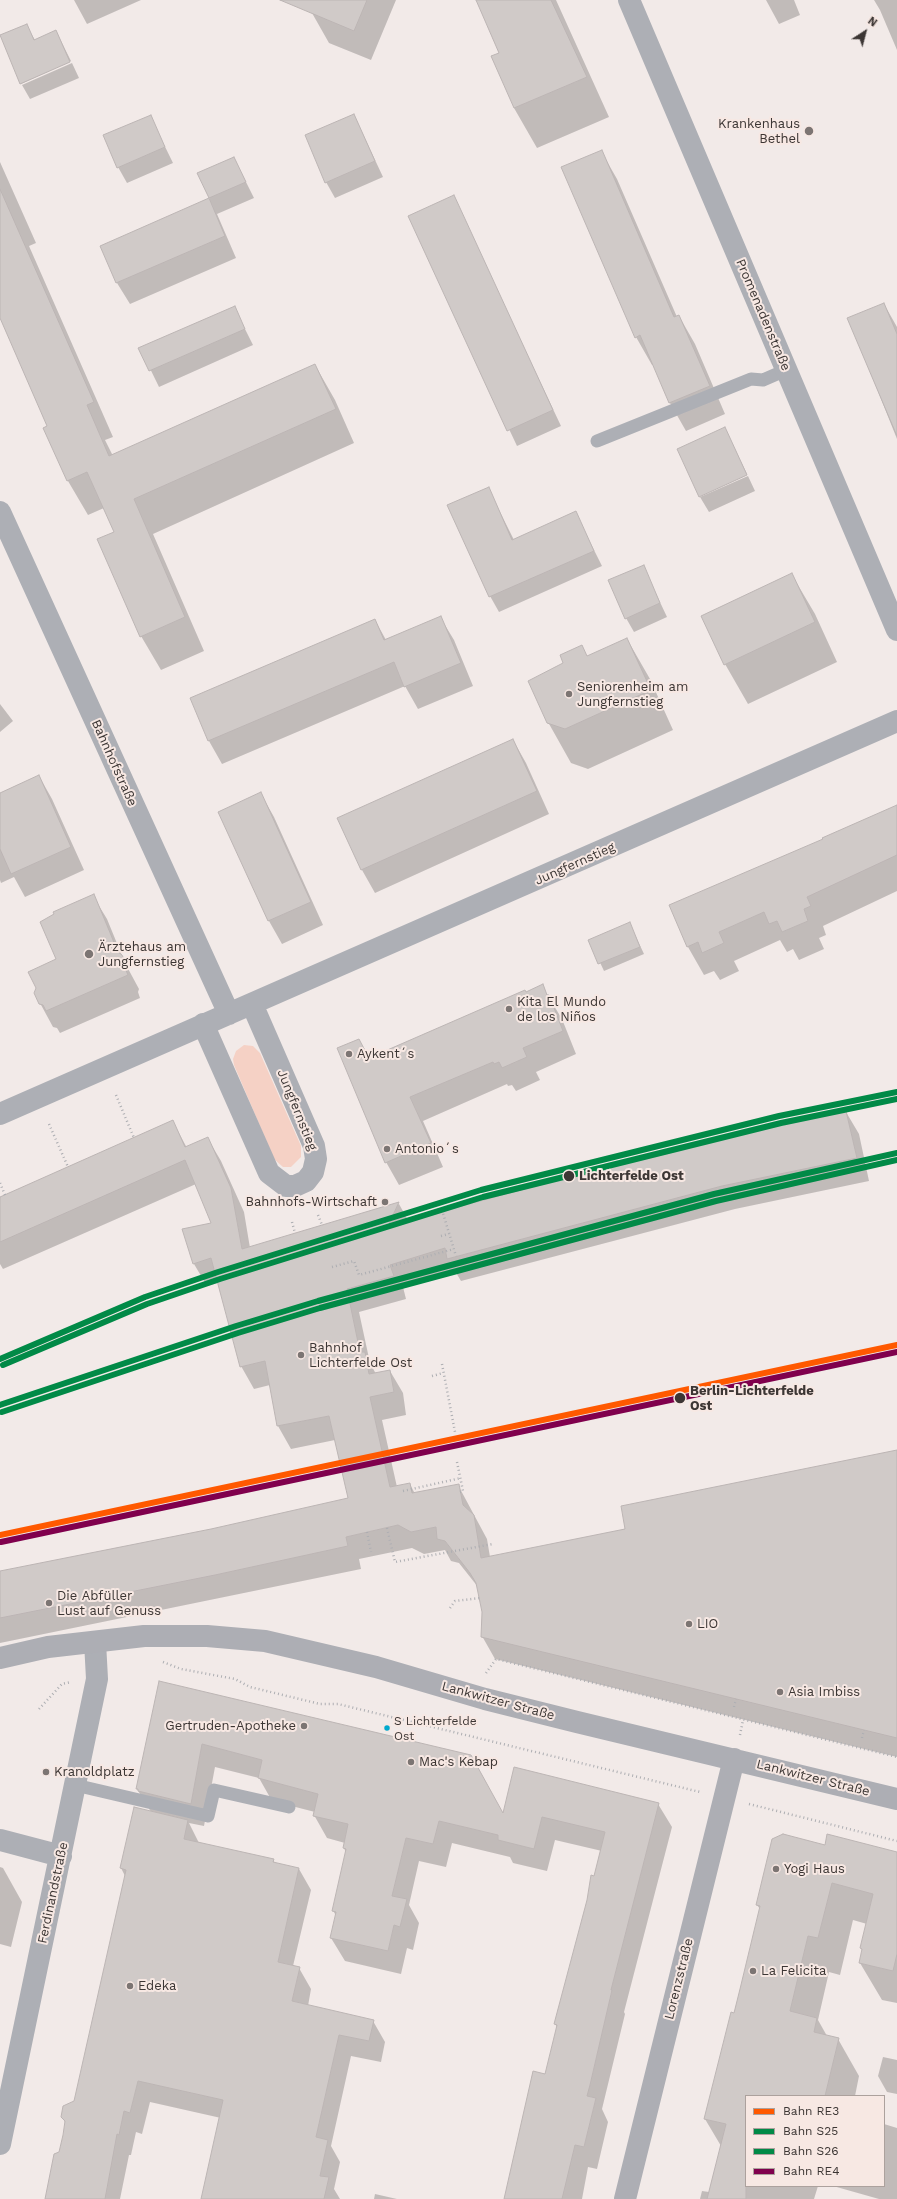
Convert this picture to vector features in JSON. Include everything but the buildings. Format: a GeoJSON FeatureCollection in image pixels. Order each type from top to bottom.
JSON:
{"type":"FeatureCollection","features":[{"type":"Feature","properties":{"kind":"main road","name":"Lankwitzer Straße"},"geometry":{"type":"LineString","coordinates":[[95,1642],[144,1636],[207,1636],[265,1641],[376,1667],[469,1694],[577,1722],[897,1799]]}},
{"type":"Feature","properties":{"kind":"main road"},"geometry":{"type":"LineString","coordinates":[[0,1658],[48,1647],[95,1642]]}},
{"type":"Feature","properties":{"kind":"main road","name":"Lorenzstraße"},"geometry":{"type":"LineString","coordinates":[[625,2199],[734,1759]]}},
{"type":"Feature","properties":{"kind":"street","name":"Promenadenstraße"},"geometry":{"type":"LineString","coordinates":[[629,0],[897,630]]}},
{"type":"Feature","properties":{"kind":"street","name":"Bahnhofstraße"},"geometry":{"type":"LineString","coordinates":[[0,512],[229,1014]]}},
{"type":"Feature","properties":{"kind":"street","name":"Jungfernstieg"},"geometry":{"type":"LineString","coordinates":[[0,1114],[897,721]]}},
{"type":"Feature","properties":{"kind":"street","name":"Jungfernstieg"},"geometry":{"type":"LineString","coordinates":[[204,1024],[270,1174],[286,1186],[296,1186],[306,1182],[313,1172],[316,1159],[314,1146],[252,1004]]}},
{"type":"Feature","properties":{"kind":"street","name":"Ferdinandstraße"},"geometry":{"type":"LineString","coordinates":[[0,2144],[97,1679],[95,1642]]}},
{"type":"Feature","properties":{"kind":"street"},"geometry":{"type":"LineString","coordinates":[[0,1840],[61,1856]]}},
{"type":"Feature","properties":{"kind":"lane"},"geometry":{"type":"LineString","coordinates":[[597,441],[751,378],[763,380],[786,370]]}},
{"type":"Feature","properties":{"kind":"lane"},"geometry":{"type":"LineString","coordinates":[[75,1786],[208,1816],[214,1790],[289,1807]]}},
{"type":"Feature","properties":{"kind":"path"},"geometry":{"type":"LineString","coordinates":[[116,1095],[134,1138]]}},
{"type":"Feature","properties":{"kind":"path"},"geometry":{"type":"LineString","coordinates":[[49,1124],[68,1167]]}},
{"type":"Feature","properties":{"kind":"path"},"geometry":{"type":"LineString","coordinates":[[0,1184],[5,1195]]}},
{"type":"Feature","properties":{"kind":"path"},"geometry":{"type":"LineString","coordinates":[[442,1210],[456,1256]]}},
{"type":"Feature","properties":{"kind":"path"},"geometry":{"type":"LineString","coordinates":[[318,1215],[322,1225]]}},
{"type":"Feature","properties":{"kind":"path"},"geometry":{"type":"LineString","coordinates":[[292,1222],[295,1234]]}},
{"type":"Feature","properties":{"kind":"path"},"geometry":{"type":"LineString","coordinates":[[441,1236],[450,1234]]}},
{"type":"Feature","properties":{"kind":"path"},"geometry":{"type":"LineString","coordinates":[[332,1267],[354,1261],[359,1275],[454,1249]]}},
{"type":"Feature","properties":{"kind":"path"},"geometry":{"type":"LineString","coordinates":[[442,1364],[455,1432]]}},
{"type":"Feature","properties":{"kind":"path"},"geometry":{"type":"LineString","coordinates":[[432,1376],[444,1373]]}},
{"type":"Feature","properties":{"kind":"path"},"geometry":{"type":"LineString","coordinates":[[457,1462],[463,1491],[460,1492]]}},
{"type":"Feature","properties":{"kind":"path"},"geometry":{"type":"LineString","coordinates":[[403,1491],[461,1478]]}},
{"type":"Feature","properties":{"kind":"path"},"geometry":{"type":"LineString","coordinates":[[387,1528],[395,1562],[493,1544]]}},
{"type":"Feature","properties":{"kind":"path"},"geometry":{"type":"LineString","coordinates":[[367,1532],[371,1552]]}},
{"type":"Feature","properties":{"kind":"path"},"geometry":{"type":"LineString","coordinates":[[450,1608],[455,1601],[480,1598]]}},
{"type":"Feature","properties":{"kind":"path"},"geometry":{"type":"LineString","coordinates":[[144,1636],[162,1662],[181,1669],[235,1679],[250,1687],[320,1704],[338,1704],[661,1783]]}},
{"type":"Feature","properties":{"kind":"path"},"geometry":{"type":"LineString","coordinates":[[469,1694],[496,1659],[897,1757]]}},
{"type":"Feature","properties":{"kind":"path"},"geometry":{"type":"LineString","coordinates":[[39,1709],[62,1684],[74,1681]]}},
{"type":"Feature","properties":{"kind":"path"},"geometry":{"type":"LineString","coordinates":[[734,1707],[736,1699]]}},
{"type":"Feature","properties":{"kind":"path"},"geometry":{"type":"LineString","coordinates":[[862,1738],[864,1730]]}},
{"type":"Feature","properties":{"kind":"path"},"geometry":{"type":"LineString","coordinates":[[777,1811],[897,1841]]}},
{"type":"Feature","properties":{"kind":"shaded area"},"geometry":{"type":"Polygon","coordinates":[[[244,1045],[253,1046],[260,1053],[301,1146],[301,1157],[291,1167],[283,1167],[274,1159],[234,1065],[233,1059],[236,1051],[244,1045]]]}},
{"type":"Feature","properties":{"kind":"rail line","name":"S25"},"geometry":{"type":"LineString","coordinates":[[0,1359],[145,1297],[218,1272],[481,1190],[779,1116],[897,1092]]}},
{"type":"Feature","properties":{"kind":"rail line","name":"S26"},"geometry":{"type":"LineString","coordinates":[[3,1365],[147,1304],[220,1279],[483,1197],[781,1123],[897,1099]]}},
{"type":"Feature","properties":{"kind":"rail line","name":"S25"},"geometry":{"type":"LineString","coordinates":[[0,1405],[236,1326],[318,1301],[714,1194],[897,1153]]}},
{"type":"Feature","properties":{"kind":"rail line","name":"S26"},"geometry":{"type":"LineString","coordinates":[[2,1412],[238,1333],[320,1308],[716,1201],[897,1160]]}},
{"type":"Feature","properties":{"kind":"rail line","name":"RE3"},"geometry":{"type":"LineString","coordinates":[[0,1535],[897,1345]]}},
{"type":"Feature","properties":{"kind":"rail line","name":"RE4"},"geometry":{"type":"LineString","coordinates":[[1,1542],[897,1352]]}},
{"type":"Feature","properties":{"kind":"place","name":"Krankenhaus Bethel"},"geometry":{"type":"Point","coordinates":[809,131]}},
{"type":"Feature","properties":{"kind":"place","name":"Seniorenheim am Jungfernstieg"},"geometry":{"type":"Point","coordinates":[569,694]}},
{"type":"Feature","properties":{"kind":"place","name":"Ärztehaus am Jungfernstieg"},"geometry":{"type":"Point","coordinates":[89,954]}},
{"type":"Feature","properties":{"kind":"place","name":"Kita El Mundo de los Niños"},"geometry":{"type":"Point","coordinates":[509,1009]}},
{"type":"Feature","properties":{"kind":"place","name":"Aykent´s"},"geometry":{"type":"Point","coordinates":[349,1054]}},
{"type":"Feature","properties":{"kind":"place","name":"Antonio´s"},"geometry":{"type":"Point","coordinates":[387,1149]}},
{"type":"Feature","properties":{"kind":"place","name":"Lichterfelde Ost"},"geometry":{"type":"Point","coordinates":[569,1176]}},
{"type":"Feature","properties":{"kind":"place","name":"Bahnhofs-Wirtschaft"},"geometry":{"type":"Point","coordinates":[385,1202]}},
{"type":"Feature","properties":{"kind":"place","name":"Bahnhof Lichterfelde Ost"},"geometry":{"type":"Point","coordinates":[301,1355]}},
{"type":"Feature","properties":{"kind":"place","name":"Berlin-Lichterfelde Ost"},"geometry":{"type":"Point","coordinates":[680,1398]}},
{"type":"Feature","properties":{"kind":"place","name":"Die Abfüller Lust auf Genuss"},"geometry":{"type":"Point","coordinates":[49,1603]}},
{"type":"Feature","properties":{"kind":"place","name":"LIO"},"geometry":{"type":"Point","coordinates":[689,1624]}},
{"type":"Feature","properties":{"kind":"place","name":"Asia Imbiss"},"geometry":{"type":"Point","coordinates":[780,1692]}},
{"type":"Feature","properties":{"kind":"place","name":"Gertruden-Apotheke"},"geometry":{"type":"Point","coordinates":[304,1726]}},
{"type":"Feature","properties":{"kind":"place","name":"S Lichterfelde Ost"},"geometry":{"type":"Point","coordinates":[387,1728]}},
{"type":"Feature","properties":{"kind":"place","name":"Mac's Kebap"},"geometry":{"type":"Point","coordinates":[411,1762]}},
{"type":"Feature","properties":{"kind":"place","name":"Kranoldplatz"},"geometry":{"type":"Point","coordinates":[46,1772]}},
{"type":"Feature","properties":{"kind":"place","name":"Yogi Haus"},"geometry":{"type":"Point","coordinates":[776,1869]}},
{"type":"Feature","properties":{"kind":"place","name":"La Felicita"},"geometry":{"type":"Point","coordinates":[753,1971]}},
{"type":"Feature","properties":{"kind":"place","name":"Edeka"},"geometry":{"type":"Point","coordinates":[130,1986]}}]}
